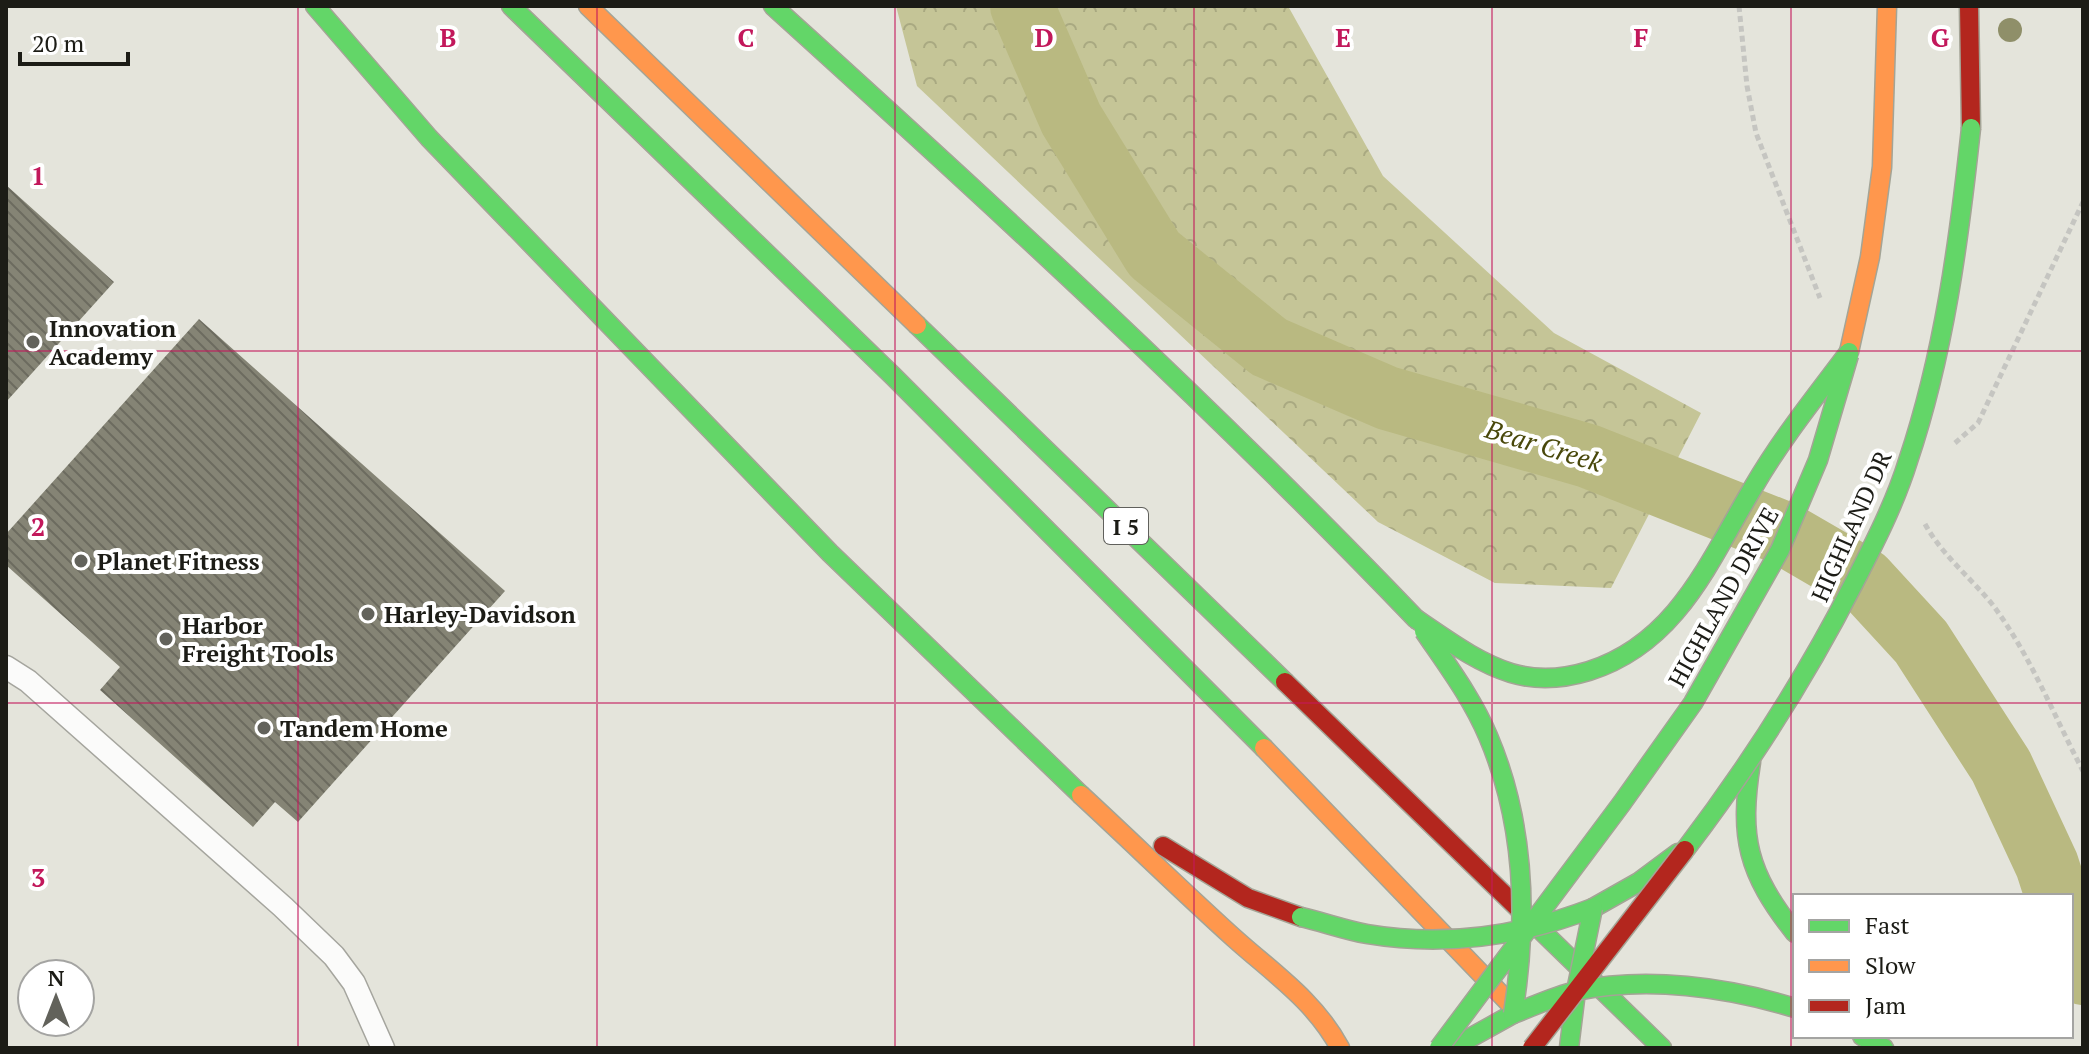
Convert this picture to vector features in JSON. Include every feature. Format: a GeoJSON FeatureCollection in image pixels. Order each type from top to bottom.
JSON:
{"type":"FeatureCollection","features":[{"type":"Feature","properties":{"kind":"main road"},"geometry":{"type":"LineString","coordinates":[[315,6],[429,138],[830,553],[1065,780],[1234,938],[1304,998],[1328,1026],[1340,1048]]}},
{"type":"Feature","properties":{"kind":"main road","name":"I 5"},"geometry":{"type":"LineString","coordinates":[[511,6],[662,150],[1183,664],[1343,827],[1552,1048]]}},
{"type":"Feature","properties":{"kind":"main road","name":"I 5"},"geometry":{"type":"LineString","coordinates":[[588,6],[1662,1048]]}},
{"type":"Feature","properties":{"kind":"main road"},"geometry":{"type":"LineString","coordinates":[[773,6],[958,172],[1230,428],[1416,619],[1470,700],[1495,755],[1511,808],[1524,894],[1524,932],[1520,978],[1507,1037]]}},
{"type":"Feature","properties":{"kind":"main road"},"geometry":{"type":"LineString","coordinates":[[1416,619],[1496,669],[1531,678],[1564,676],[1590,670],[1635,651],[1668,624],[1690,596],[1769,460],[1849,352],[1870,257],[1882,167],[1887,6]]}},
{"type":"Feature","properties":{"kind":"main road","name":"HIGHLAND DR"},"geometry":{"type":"LineString","coordinates":[[1532,1048],[1751,762],[1801,682],[1861,572],[1906,470],[1937,361],[1960,246],[1971,128],[1969,6]]}},
{"type":"Feature","properties":{"kind":"main road","name":"HIGHLAND DRIVE"},"geometry":{"type":"LineString","coordinates":[[1622,803],[1693,703],[1780,550],[1818,460],[1849,352]]}},
{"type":"Feature","properties":{"kind":"main road"},"geometry":{"type":"LineString","coordinates":[[1751,762],[1744,797],[1743,827],[1751,863],[1765,892],[1793,930]]}},
{"type":"Feature","properties":{"kind":"main road"},"geometry":{"type":"LineString","coordinates":[[1065,780],[1248,898],[1301,917],[1367,934],[1433,939],[1483,937],[1524,932],[1559,923],[1639,882],[1690,845]]}},
{"type":"Feature","properties":{"kind":"main road"},"geometry":{"type":"LineString","coordinates":[[1569,1048],[1576,991],[1601,871],[1622,803]]}},
{"type":"Feature","properties":{"kind":"main road"},"geometry":{"type":"LineString","coordinates":[[1439,1048],[1622,803]]}},
{"type":"Feature","properties":{"kind":"main road"},"geometry":{"type":"LineString","coordinates":[[1452,1048],[1513,1014],[1576,991],[1605,987],[1669,987],[1727,992],[1793,1008]]}},
{"type":"Feature","properties":{"kind":"main road"},"geometry":{"type":"LineString","coordinates":[[1866,1038],[1884,1048]]}},
{"type":"Feature","properties":{"kind":"lane"},"geometry":{"type":"LineString","coordinates":[[6,667],[39,691],[334,956],[354,983],[383,1048]]}},
{"type":"Feature","properties":{"kind":"path"},"geometry":{"type":"LineString","coordinates":[[1947,449],[1978,423],[2083,202]]}},
{"type":"Feature","properties":{"kind":"green space"},"geometry":{"type":"Polygon","coordinates":[[[896,6],[1288,6],[1383,176],[1554,333],[1701,413],[1611,588],[1495,583],[1378,522],[917,86],[896,6]]]}},
{"type":"Feature","properties":{"kind":"building","name":"Innovation Academy"},"geometry":{"type":"Polygon","coordinates":[[[6,185],[114,282],[6,402],[6,185]]]}},
{"type":"Feature","properties":{"kind":"building"},"geometry":{"type":"Polygon","coordinates":[[[199,319],[505,591],[298,822],[275,802],[253,827],[100,690],[120,667],[6,565],[6,534],[199,319]]]}},
{"type":"Feature","properties":{"kind":"waterway","name":"Bear Creek"},"geometry":{"type":"LineString","coordinates":[[1022,6],[1071,119],[1154,254],[1269,347],[1387,398],[1588,456],[1783,533],[1864,580],[1921,642],[2001,766],[2047,865],[2056,894]]}},
{"type":"Feature","properties":{"kind":"waterway","name":"Bear Creek"},"geometry":{"type":"LineString","coordinates":[[2073,943],[2083,973]]}},
{"type":"Feature","properties":{"kind":"traffic: fast"},"geometry":{"type":"LineString","coordinates":[[315,6],[429,138],[830,553],[1081,795]]}},
{"type":"Feature","properties":{"kind":"traffic: fast"},"geometry":{"type":"LineString","coordinates":[[511,6],[893,376],[1264,748]]}},
{"type":"Feature","properties":{"kind":"traffic: fast"},"geometry":{"type":"LineString","coordinates":[[773,6],[1180,383],[1416,619]]}},
{"type":"Feature","properties":{"kind":"traffic: fast"},"geometry":{"type":"LineString","coordinates":[[1685,850],[1732,786],[1796,687],[1836,618],[1897,492],[1921,421],[1941,338],[1971,128]]}},
{"type":"Feature","properties":{"kind":"traffic: fast"},"geometry":{"type":"LineString","coordinates":[[917,325],[1285,682]]}},
{"type":"Feature","properties":{"kind":"traffic: fast"},"geometry":{"type":"LineString","coordinates":[[1416,619],[1473,656],[1521,676],[1570,676],[1620,658],[1646,641],[1688,595],[1776,451],[1849,352]]}},
{"type":"Feature","properties":{"kind":"traffic: fast"},"geometry":{"type":"LineString","coordinates":[[1439,1048],[1693,703],[1780,550],[1818,460],[1849,355]]}},
{"type":"Feature","properties":{"kind":"traffic: fast"},"geometry":{"type":"LineString","coordinates":[[1424,631],[1482,722],[1501,770],[1510,804],[1517,838],[1522,908],[1513,1014]]}},
{"type":"Feature","properties":{"kind":"traffic: fast"},"geometry":{"type":"LineString","coordinates":[[1751,762],[1746,812],[1750,853],[1766,891],[1793,930]]}},
{"type":"Feature","properties":{"kind":"traffic: fast"},"geometry":{"type":"LineString","coordinates":[[1593,908],[1639,882],[1678,853]]}},
{"type":"Feature","properties":{"kind":"traffic: fast"},"geometry":{"type":"LineString","coordinates":[[1301,917],[1367,934],[1453,939],[1538,926],[1593,908]]}},
{"type":"Feature","properties":{"kind":"traffic: fast"},"geometry":{"type":"LineString","coordinates":[[1576,991],[1593,908]]}},
{"type":"Feature","properties":{"kind":"traffic: fast"},"geometry":{"type":"LineString","coordinates":[[1520,910],[1662,1048]]}},
{"type":"Feature","properties":{"kind":"traffic: fast"},"geometry":{"type":"LineString","coordinates":[[1513,1014],[1576,991],[1631,984],[1715,989],[1793,1007]]}},
{"type":"Feature","properties":{"kind":"traffic: fast"},"geometry":{"type":"LineString","coordinates":[[1569,1048],[1576,991]]}},
{"type":"Feature","properties":{"kind":"traffic: fast"},"geometry":{"type":"LineString","coordinates":[[1452,1048],[1513,1014]]}},
{"type":"Feature","properties":{"kind":"traffic: fast"},"geometry":{"type":"LineString","coordinates":[[1866,1038],[1884,1048]]}},
{"type":"Feature","properties":{"kind":"traffic: slow"},"geometry":{"type":"LineString","coordinates":[[588,6],[917,325]]}},
{"type":"Feature","properties":{"kind":"traffic: slow"},"geometry":{"type":"LineString","coordinates":[[1849,352],[1870,257],[1882,167],[1887,6]]}},
{"type":"Feature","properties":{"kind":"traffic: slow"},"geometry":{"type":"LineString","coordinates":[[1264,748],[1514,1008]]}},
{"type":"Feature","properties":{"kind":"traffic: slow"},"geometry":{"type":"LineString","coordinates":[[1081,795],[1292,988],[1318,1016],[1340,1048]]}},
{"type":"Feature","properties":{"kind":"traffic: jam"},"geometry":{"type":"LineString","coordinates":[[1969,6],[1971,128]]}},
{"type":"Feature","properties":{"kind":"traffic: jam"},"geometry":{"type":"LineString","coordinates":[[1285,682],[1520,910]]}},
{"type":"Feature","properties":{"kind":"traffic: jam"},"geometry":{"type":"LineString","coordinates":[[1163,846],[1248,898],[1301,917]]}},
{"type":"Feature","properties":{"kind":"traffic: jam"},"geometry":{"type":"LineString","coordinates":[[1532,1048],[1685,850]]}},
{"type":"Feature","properties":{"kind":"place","name":"Innovation Academy"},"geometry":{"type":"Point","coordinates":[33,342]}},
{"type":"Feature","properties":{"kind":"place","name":"Planet Fitness"},"geometry":{"type":"Point","coordinates":[81,561]}},
{"type":"Feature","properties":{"kind":"place","name":"Harley-Davidson"},"geometry":{"type":"Point","coordinates":[368,614]}},
{"type":"Feature","properties":{"kind":"place","name":"Harbor Freight Tools"},"geometry":{"type":"Point","coordinates":[166,639]}},
{"type":"Feature","properties":{"kind":"place","name":"Tandem Home"},"geometry":{"type":"Point","coordinates":[264,728]}}]}
